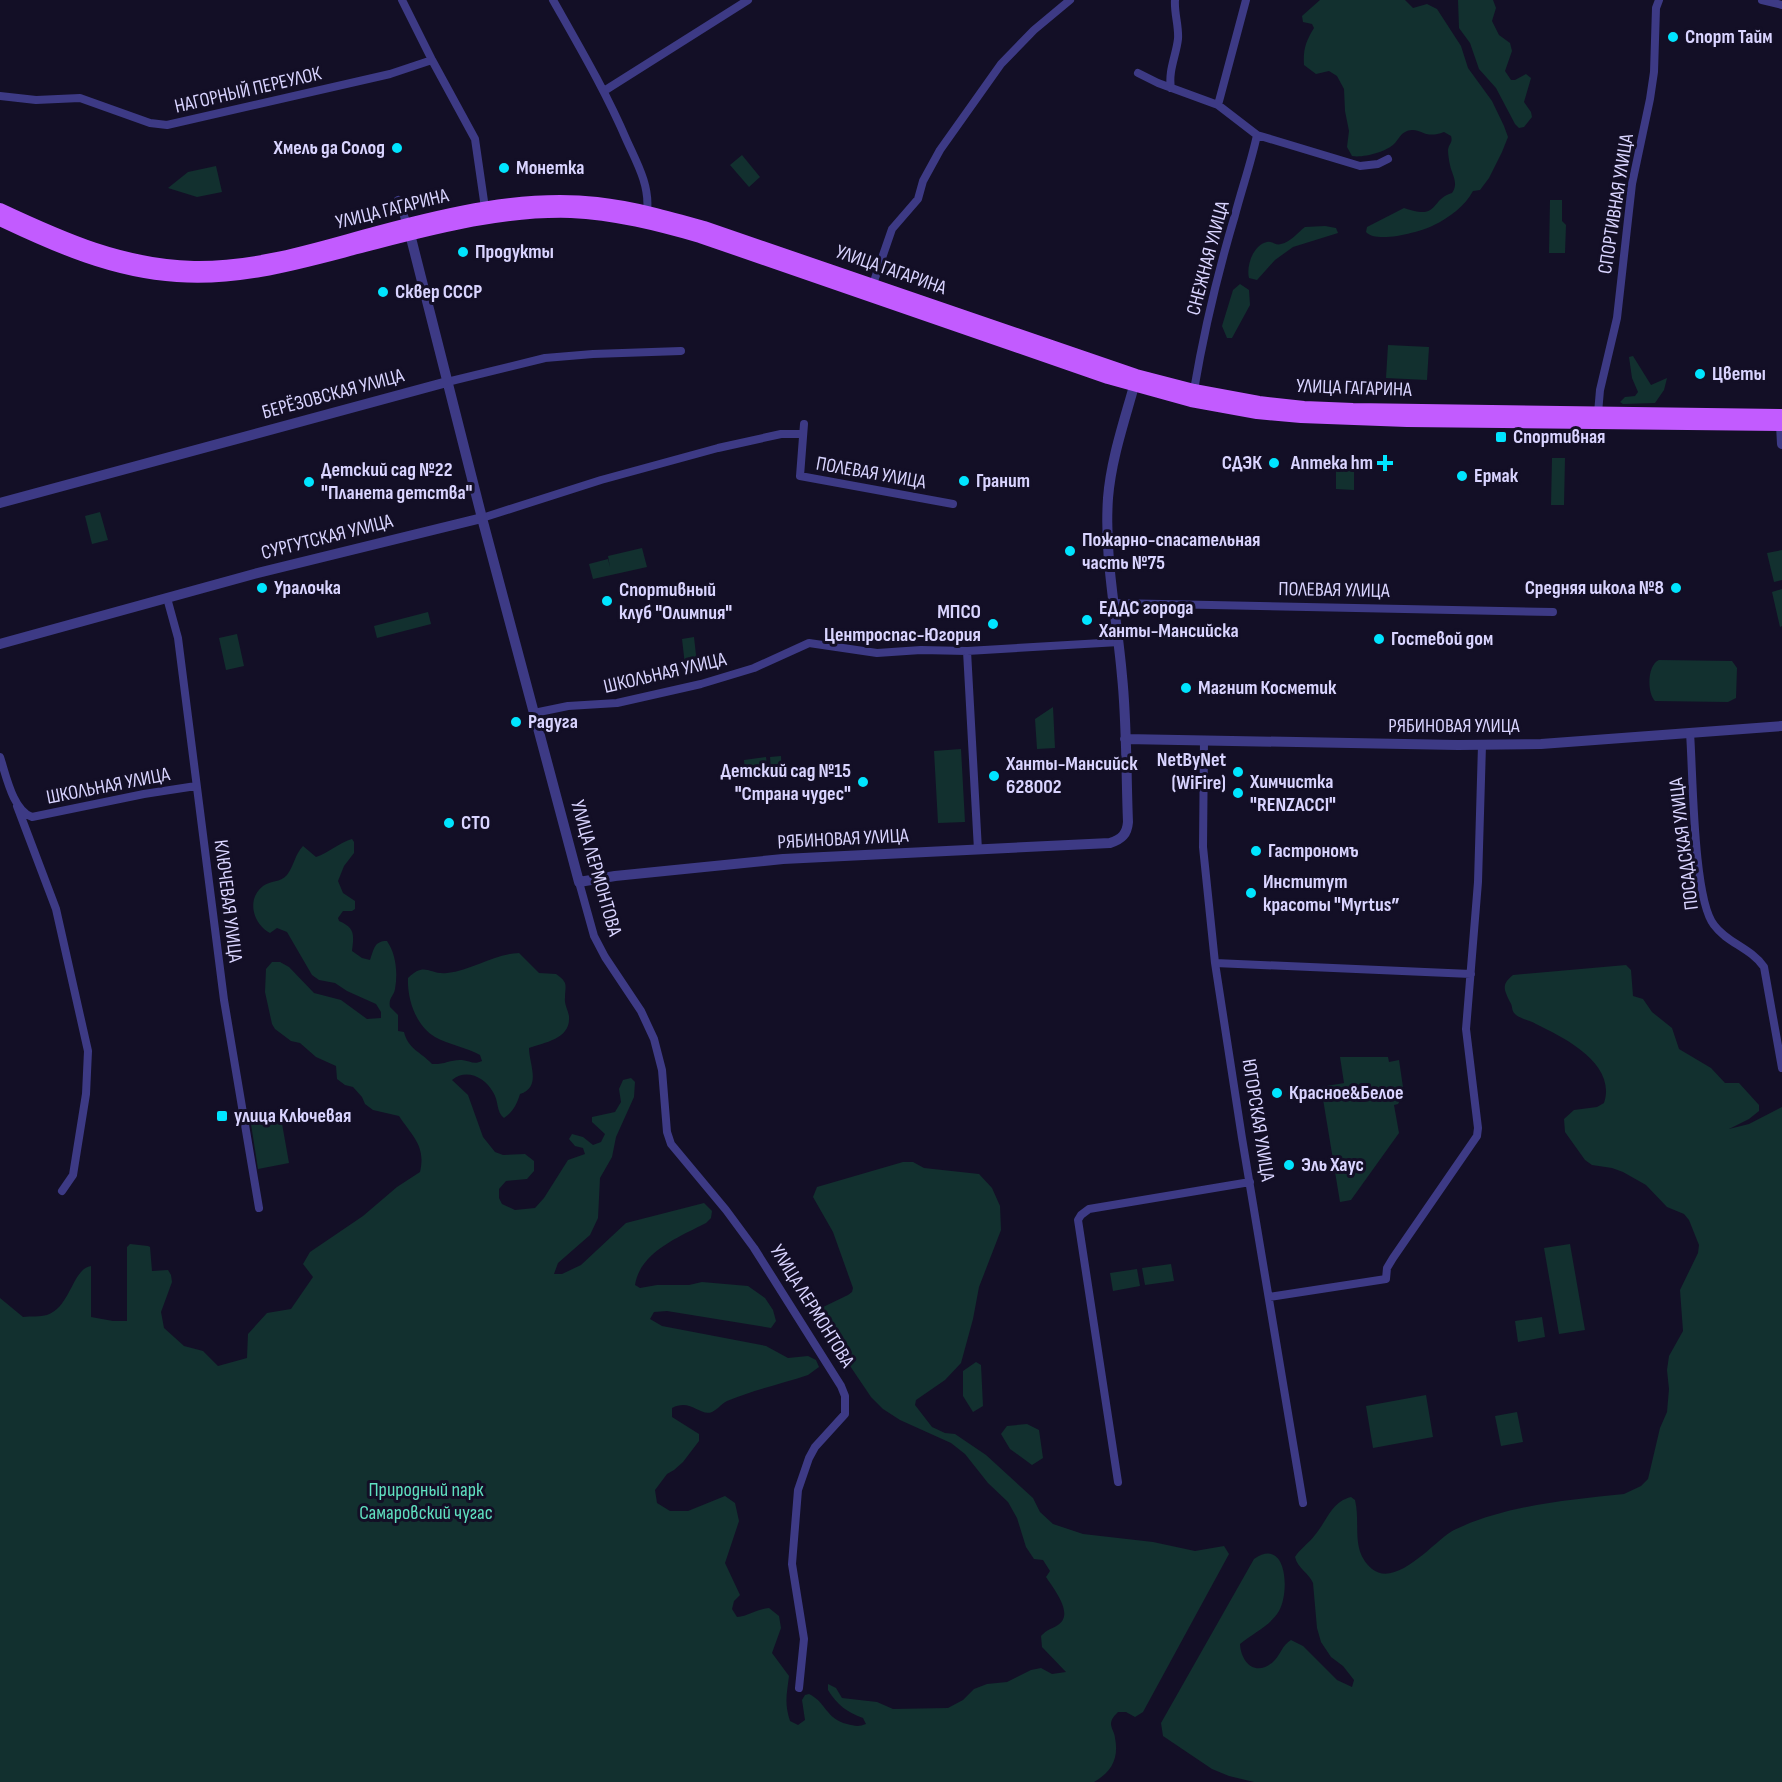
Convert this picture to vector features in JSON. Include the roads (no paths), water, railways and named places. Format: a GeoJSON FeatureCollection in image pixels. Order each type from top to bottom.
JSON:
{"type":"FeatureCollection","features":[{"type":"Feature","properties":{"kind":"main road","name":"УЛИЦА ГАГАРИНА"},"geometry":{"type":"LineString","coordinates":[[0,220],[43,241],[96,261],[131,270],[176,276],[238,275],[282,268],[485,208],[522,203],[605,204],[736,243],[1135,380],[1257,413],[1290,417],[1434,416],[1782,420]]}},
{"type":"Feature","properties":{"kind":"main road","name":"УЛИЦА ГАГАРИНА"},"geometry":{"type":"LineString","coordinates":[[0,209],[46,231],[99,252],[132,260],[187,266],[257,262],[409,229],[543,212],[646,217]]}},
{"type":"Feature","properties":{"kind":"street"},"geometry":{"type":"LineString","coordinates":[[402,0],[475,139],[485,208]]}},
{"type":"Feature","properties":{"kind":"street"},"geometry":{"type":"LineString","coordinates":[[553,0],[604,91],[643,176],[648,202],[646,217]]}},
{"type":"Feature","properties":{"kind":"street"},"geometry":{"type":"LineString","coordinates":[[604,91],[748,0]]}},
{"type":"Feature","properties":{"kind":"street"},"geometry":{"type":"LineString","coordinates":[[871,289],[892,229],[918,198],[927,174],[940,150],[1001,64],[1034,30],[1070,0]]}},
{"type":"Feature","properties":{"kind":"street"},"geometry":{"type":"LineString","coordinates":[[1171,88],[1170,78],[1178,36],[1174,11],[1176,0]]}},
{"type":"Feature","properties":{"kind":"street"},"geometry":{"type":"LineString","coordinates":[[1218,105],[1246,0]]}},
{"type":"Feature","properties":{"kind":"street","name":"СПОРТИВНАЯ УЛИЦА"},"geometry":{"type":"LineString","coordinates":[[1598,418],[1600,390],[1617,318],[1632,184],[1654,72],[1656,8],[1659,0]]}},
{"type":"Feature","properties":{"kind":"street"},"geometry":{"type":"LineString","coordinates":[[1762,0],[1782,5]]}},
{"type":"Feature","properties":{"kind":"street","name":"НАГОРНЫЙ ПЕРЕУЛОК"},"geometry":{"type":"LineString","coordinates":[[0,96],[36,100],[80,98],[150,123],[167,124],[390,75],[432,60]]}},
{"type":"Feature","properties":{"kind":"street"},"geometry":{"type":"LineString","coordinates":[[1138,74],[1218,105],[1257,135],[1360,166],[1378,164],[1388,159]]}},
{"type":"Feature","properties":{"kind":"street","name":"СНЕЖНАЯ УЛИЦА"},"geometry":{"type":"LineString","coordinates":[[1192,395],[1224,254],[1244,189],[1257,135]]}},
{"type":"Feature","properties":{"kind":"street"},"geometry":{"type":"LineString","coordinates":[[398,200],[409,229]]}},
{"type":"Feature","properties":{"kind":"street","name":"УЛИЦА ЛЕРМОНТОВА"},"geometry":{"type":"LineString","coordinates":[[409,229],[482,518],[594,936],[641,1011],[654,1039],[662,1070],[667,1132],[671,1144],[726,1210],[754,1248],[832,1371],[845,1396],[844,1414],[815,1447],[798,1490],[792,1564],[804,1646],[799,1688]]}},
{"type":"Feature","properties":{"kind":"street","name":"БЕРЁЗОВСКАЯ УЛИЦА"},"geometry":{"type":"LineString","coordinates":[[0,503],[447,382],[545,358],[681,351]]}},
{"type":"Feature","properties":{"kind":"street"},"geometry":{"type":"LineString","coordinates":[[1125,740],[1123,679],[1110,573],[1108,500],[1116,455],[1135,380]]}},
{"type":"Feature","properties":{"kind":"street"},"geometry":{"type":"LineString","coordinates":[[1782,420],[1782,444]]}},
{"type":"Feature","properties":{"kind":"street","name":"ПОЛЕВАЯ УЛИЦА"},"geometry":{"type":"LineString","coordinates":[[804,424],[800,476],[953,504]]}},
{"type":"Feature","properties":{"kind":"street","name":"СУРГУТСКАЯ УЛИЦА"},"geometry":{"type":"LineString","coordinates":[[0,644],[275,569],[482,518],[601,480],[718,448],[781,434],[803,434]]}},
{"type":"Feature","properties":{"kind":"street","name":"КЛЮЧЕВАЯ УЛИЦА"},"geometry":{"type":"LineString","coordinates":[[167,598],[178,638],[224,1000],[259,1208]]}},
{"type":"Feature","properties":{"kind":"street","name":"ПОЛЕВАЯ УЛИЦА"},"geometry":{"type":"LineString","coordinates":[[1113,603],[1553,612]]}},
{"type":"Feature","properties":{"kind":"street"},"geometry":{"type":"LineString","coordinates":[[978,850],[967,651],[1119,642]]}},
{"type":"Feature","properties":{"kind":"street","name":"ШКОЛЬНАЯ УЛИЦА"},"geometry":{"type":"LineString","coordinates":[[534,713],[568,706],[617,703],[701,684],[767,663],[809,643],[867,653],[921,650],[967,651]]}},
{"type":"Feature","properties":{"kind":"street","name":"РЯБИНОВАЯ УЛИЦА"},"geometry":{"type":"LineString","coordinates":[[579,882],[622,875],[783,859],[1110,843],[1125,835],[1128,822],[1125,740],[1482,745],[1599,741],[1782,726]]}},
{"type":"Feature","properties":{"kind":"street","name":"ПОСАДСКАЯ УЛИЦА"},"geometry":{"type":"LineString","coordinates":[[1690,733],[1698,854],[1706,912],[1720,932],[1755,955],[1764,966],[1782,1068]]}},
{"type":"Feature","properties":{"kind":"street","name":"ЮГОРСКАЯ УЛИЦА"},"geometry":{"type":"LineString","coordinates":[[1204,740],[1203,846],[1215,963],[1303,1503]]}},
{"type":"Feature","properties":{"kind":"street"},"geometry":{"type":"LineString","coordinates":[[1269,1298],[1386,1279],[1387,1268],[1393,1258],[1474,1143],[1478,1128],[1466,1029],[1480,838],[1482,745]]}},
{"type":"Feature","properties":{"kind":"street"},"geometry":{"type":"LineString","coordinates":[[0,757],[56,909],[88,1051],[86,1094],[73,1175],[63,1191]]}},
{"type":"Feature","properties":{"kind":"street","name":"ШКОЛЬНАЯ УЛИЦА"},"geometry":{"type":"LineString","coordinates":[[17,806],[26,815],[40,816],[144,794],[196,786]]}},
{"type":"Feature","properties":{"kind":"street"},"geometry":{"type":"LineString","coordinates":[[1215,963],[1471,974]]}},
{"type":"Feature","properties":{"kind":"street"},"geometry":{"type":"LineString","coordinates":[[1118,1482],[1078,1220],[1089,1209],[1250,1182]]}},
{"type":"Feature","properties":{"kind":"place","name":"Спорт Тайм"},"geometry":{"type":"Point","coordinates":[1673,37]}},
{"type":"Feature","properties":{"kind":"place","name":"Хмель да Солод"},"geometry":{"type":"Point","coordinates":[397,148]}},
{"type":"Feature","properties":{"kind":"place","name":"Монетка"},"geometry":{"type":"Point","coordinates":[504,168]}},
{"type":"Feature","properties":{"kind":"place","name":"Продукты"},"geometry":{"type":"Point","coordinates":[463,252]}},
{"type":"Feature","properties":{"kind":"place","name":"Сквер СССР"},"geometry":{"type":"Point","coordinates":[383,292]}},
{"type":"Feature","properties":{"kind":"place","name":"Цветы"},"geometry":{"type":"Point","coordinates":[1700,374]}},
{"type":"Feature","properties":{"kind":"place","name":"Спортивная"},"geometry":{"type":"Point","coordinates":[1501,437]}},
{"type":"Feature","properties":{"kind":"place","name":"СДЭК"},"geometry":{"type":"Point","coordinates":[1274,463]}},
{"type":"Feature","properties":{"kind":"place","name":"Аптека hm"},"geometry":{"type":"Point","coordinates":[1385,463]}},
{"type":"Feature","properties":{"kind":"place","name":"Ермак"},"geometry":{"type":"Point","coordinates":[1462,476]}},
{"type":"Feature","properties":{"kind":"place","name":"Гранит"},"geometry":{"type":"Point","coordinates":[964,481]}},
{"type":"Feature","properties":{"kind":"place","name":"Детский сад №22 \"Планета детства\""},"geometry":{"type":"Point","coordinates":[309,482]}},
{"type":"Feature","properties":{"kind":"place","name":"Пожарно-спасательная часть №75"},"geometry":{"type":"Point","coordinates":[1070,551]}},
{"type":"Feature","properties":{"kind":"place","name":"Уралочка"},"geometry":{"type":"Point","coordinates":[262,588]}},
{"type":"Feature","properties":{"kind":"place","name":"Средняя школа №8"},"geometry":{"type":"Point","coordinates":[1676,588]}},
{"type":"Feature","properties":{"kind":"place","name":"Спортивный клуб \"Олимпия\""},"geometry":{"type":"Point","coordinates":[607,601]}},
{"type":"Feature","properties":{"kind":"place","name":"ЕДДС города Ханты-Мансийска"},"geometry":{"type":"Point","coordinates":[1087,620]}},
{"type":"Feature","properties":{"kind":"place","name":"МПСО Центроспас-Югория"},"geometry":{"type":"Point","coordinates":[993,624]}},
{"type":"Feature","properties":{"kind":"place","name":"Гостевой дом"},"geometry":{"type":"Point","coordinates":[1379,639]}},
{"type":"Feature","properties":{"kind":"place","name":"Магнит Косметик"},"geometry":{"type":"Point","coordinates":[1186,688]}},
{"type":"Feature","properties":{"kind":"place","name":"Радуга"},"geometry":{"type":"Point","coordinates":[516,722]}},
{"type":"Feature","properties":{"kind":"place","name":"NetByNet (WiFire)"},"geometry":{"type":"Point","coordinates":[1238,772]}},
{"type":"Feature","properties":{"kind":"place","name":"Ханты-Мансийск 628002"},"geometry":{"type":"Point","coordinates":[994,776]}},
{"type":"Feature","properties":{"kind":"place","name":"Детский сад №15 \"Страна чудес\""},"geometry":{"type":"Point","coordinates":[863,782]}},
{"type":"Feature","properties":{"kind":"place","name":"Химчистка \"RENZACCI\""},"geometry":{"type":"Point","coordinates":[1238,793]}},
{"type":"Feature","properties":{"kind":"place","name":"СТО"},"geometry":{"type":"Point","coordinates":[449,823]}},
{"type":"Feature","properties":{"kind":"place","name":"Гастрономъ"},"geometry":{"type":"Point","coordinates":[1256,851]}},
{"type":"Feature","properties":{"kind":"place","name":"Институт красоты \"Myrtus”"},"geometry":{"type":"Point","coordinates":[1251,893]}},
{"type":"Feature","properties":{"kind":"place","name":"Красное&Белое"},"geometry":{"type":"Point","coordinates":[1277,1093]}},
{"type":"Feature","properties":{"kind":"place","name":"улица Ключевая"},"geometry":{"type":"Point","coordinates":[222,1116]}},
{"type":"Feature","properties":{"kind":"place","name":"Эль Хаус"},"geometry":{"type":"Point","coordinates":[1289,1165]}},
{"type":"Feature","properties":{"kind":"park label","name":"Природный парк Самаровский чугас"},"geometry":{"type":"Point","coordinates":[426,1502]}}]}
